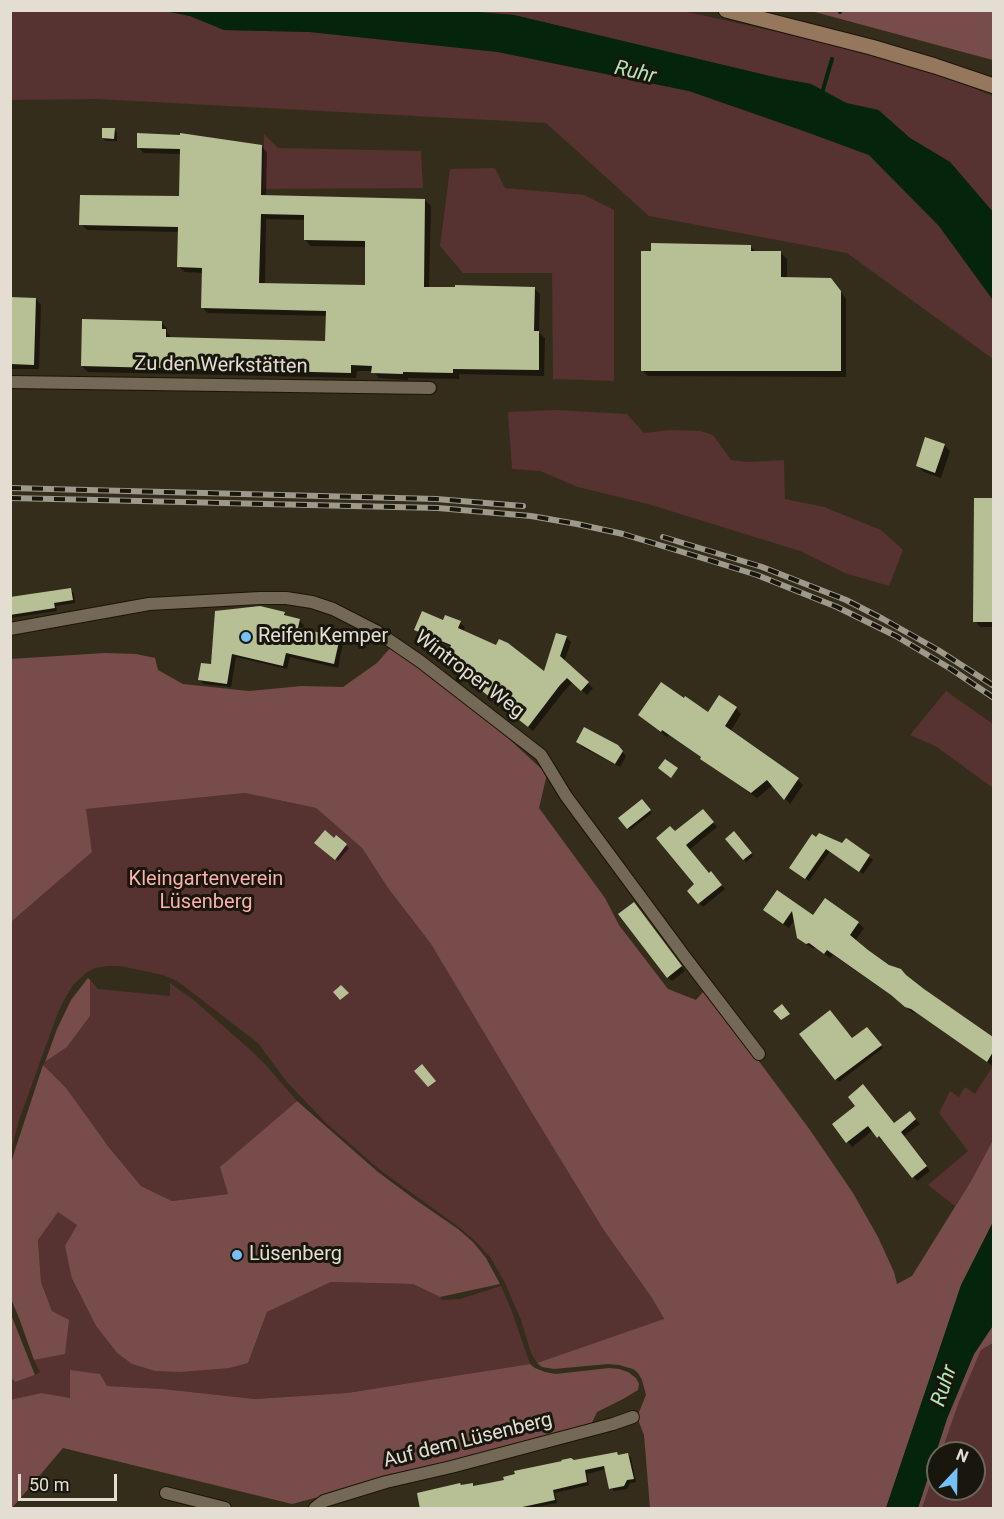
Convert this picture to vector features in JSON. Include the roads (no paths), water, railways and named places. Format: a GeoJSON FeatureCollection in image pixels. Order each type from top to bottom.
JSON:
{"type":"FeatureCollection","features":[{"type":"Feature","properties":{"kind":"main road"},"geometry":{"type":"LineString","coordinates":[[726,10],[935,66],[993,86]]}},
{"type":"Feature","properties":{"kind":"street","name":"Zu den Werkstätten"},"geometry":{"type":"LineString","coordinates":[[10,382],[430,388]]}},
{"type":"Feature","properties":{"kind":"street","name":"Wintroper Weg"},"geometry":{"type":"LineString","coordinates":[[10,629],[149,604],[286,598],[312,602],[333,609],[376,630],[541,755],[566,796],[684,957],[759,1054]]}},
{"type":"Feature","properties":{"kind":"street","name":"Auf dem Lüsenberg"},"geometry":{"type":"LineString","coordinates":[[315,1509],[324,1501],[386,1482],[451,1467],[633,1417]]}},
{"type":"Feature","properties":{"kind":"street"},"geometry":{"type":"LineString","coordinates":[[166,1493],[225,1509]]}},
{"type":"Feature","properties":{"kind":"water","name":"Ruhr"},"geometry":{"type":"Polygon","coordinates":[[[455,10],[514,15],[811,84],[846,103],[878,110],[910,138],[950,162],[993,212],[993,300],[939,226],[869,155],[801,130],[689,91],[498,52],[310,32],[224,30],[190,16],[165,11],[455,10]]]}},
{"type":"Feature","properties":{"kind":"water","name":"Ruhr"},"geometry":{"type":"Polygon","coordinates":[[[993,1222],[994,1321],[992,1327],[974,1354],[940,1441],[926,1441],[926,1483],[918,1508],[886,1508],[961,1285],[993,1222]]]}},
{"type":"Feature","properties":{"kind":"waterway"},"geometry":{"type":"LineString","coordinates":[[822,93],[832,59]]}},
{"type":"Feature","properties":{"kind":"railway"},"geometry":{"type":"LineString","coordinates":[[10,488],[436,499],[523,506]]}},
{"type":"Feature","properties":{"kind":"railway"},"geometry":{"type":"LineString","coordinates":[[10,498],[438,508],[531,516],[577,524],[623,534],[757,575],[837,607],[896,636],[994,698]]}},
{"type":"Feature","properties":{"kind":"railway"},"geometry":{"type":"LineString","coordinates":[[663,537],[762,567],[846,600],[938,650],[994,686]]}},
{"type":"Feature","properties":{"kind":"place","name":"Reifen Kemper"},"geometry":{"type":"Point","coordinates":[246,637]}},
{"type":"Feature","properties":{"kind":"place","name":"Lüsenberg"},"geometry":{"type":"Point","coordinates":[237,1255]}},
{"type":"Feature","properties":{"kind":"park label","name":"Kleingartenverein Lüsenberg"},"geometry":{"type":"Point","coordinates":[206,892]}}]}
